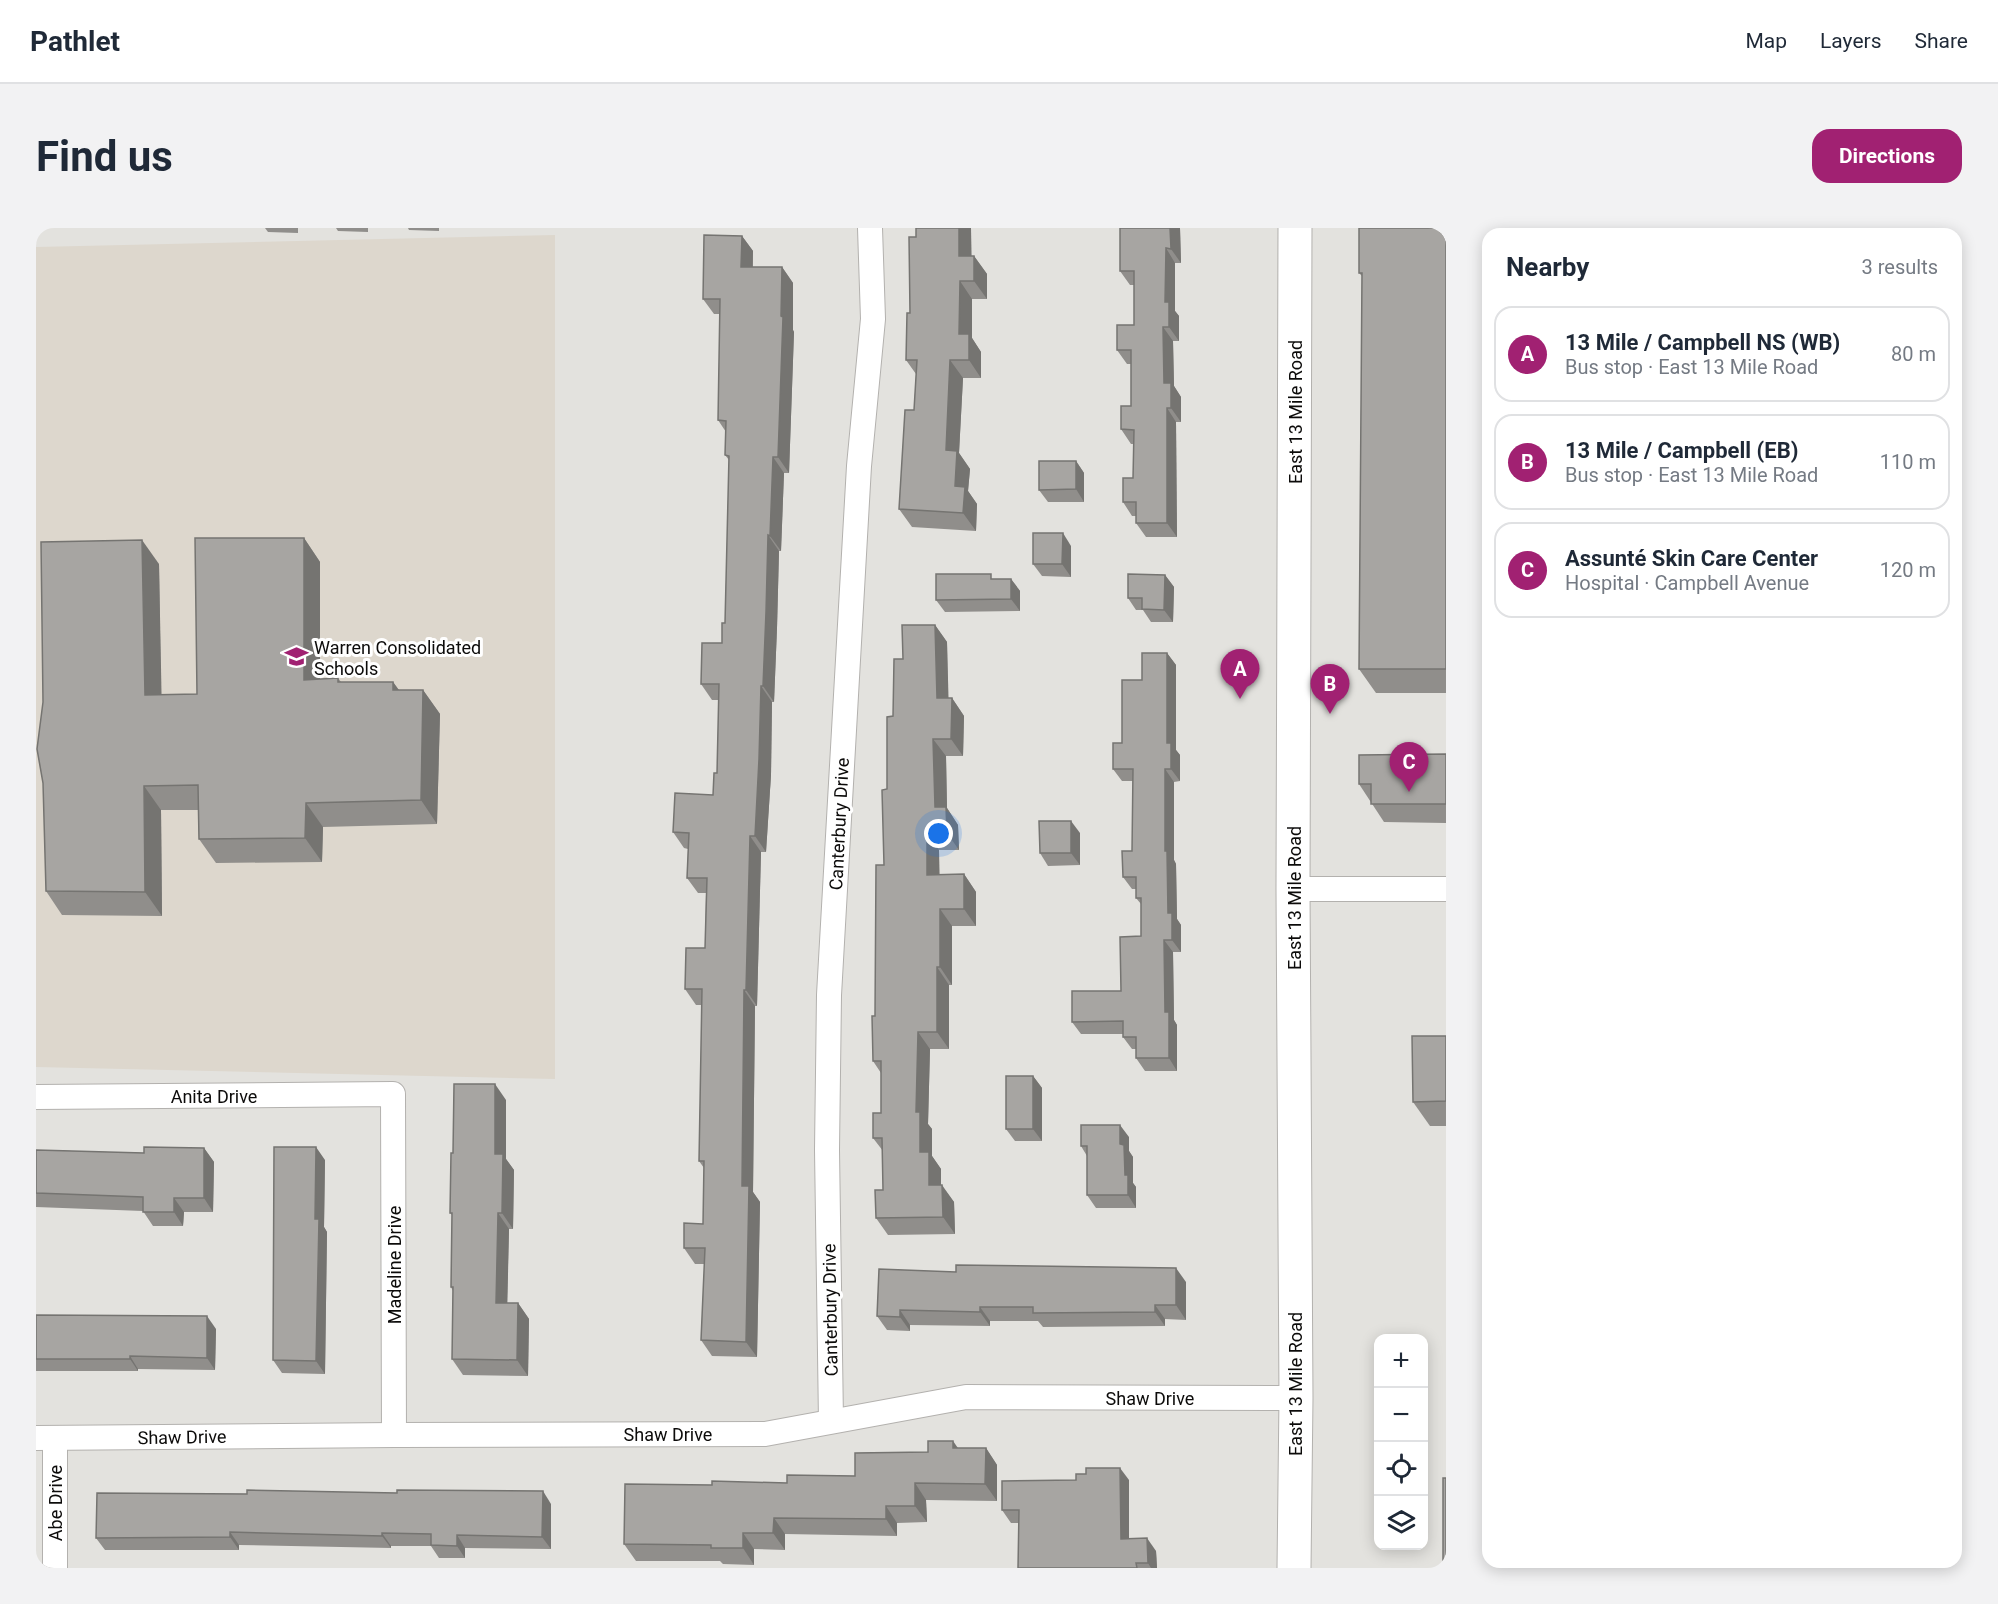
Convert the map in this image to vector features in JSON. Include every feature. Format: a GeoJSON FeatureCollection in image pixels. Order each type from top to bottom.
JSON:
{"type":"FeatureCollection","features":[{"type":"Feature","properties":{"kind":"main road","name":"East 13 Mile Road"},"geometry":{"type":"LineString","coordinates":[[1294,1568],[1296,1398],[1293,889],[1295,228]]}},
{"type":"Feature","properties":{"kind":"street","name":"Canterbury Drive"},"geometry":{"type":"LineString","coordinates":[[831,1421],[827,1150],[829,995],[859,466],[873,319],[870,228]]}},
{"type":"Feature","properties":{"kind":"street"},"geometry":{"type":"LineString","coordinates":[[1293,889],[1446,889]]}},
{"type":"Feature","properties":{"kind":"street","name":"Anita Drive"},"geometry":{"type":"LineString","coordinates":[[36,1097],[393,1094]]}},
{"type":"Feature","properties":{"kind":"street","name":"Madeline Drive"},"geometry":{"type":"LineString","coordinates":[[393,1094],[394,1435]]}},
{"type":"Feature","properties":{"kind":"street","name":"Shaw Drive"},"geometry":{"type":"LineString","coordinates":[[46,1438],[765,1434],[966,1397],[1296,1398]]}},
{"type":"Feature","properties":{"kind":"street","name":"Abe Drive"},"geometry":{"type":"LineString","coordinates":[[46,1438],[55,1568]]}},
{"type":"Feature","properties":{"kind":"shaded area","name":"Warren Consolidated Schools"},"geometry":{"type":"Polygon","coordinates":[[[555,235],[555,1079],[36,1067],[36,247],[555,235]]]}},
{"type":"Feature","properties":{"kind":"building"},"geometry":{"type":"Polygon","coordinates":[[[916,228],[959,228],[959,256],[974,256],[974,281],[960,281],[959,334],[969,334],[969,360],[950,360],[946,450],[957,451],[955,486],[965,487],[963,513],[899,509],[905,410],[914,410],[917,360],[906,360],[907,313],[910,313],[909,237],[916,237],[916,228]]]}},
{"type":"Feature","properties":{"kind":"building"},"geometry":{"type":"Polygon","coordinates":[[[1120,228],[1170,228],[1171,249],[1166,248],[1165,302],[1169,302],[1169,327],[1163,327],[1164,383],[1171,383],[1171,408],[1167,408],[1167,523],[1136,523],[1136,502],[1123,502],[1123,478],[1133,478],[1134,430],[1121,429],[1121,406],[1131,406],[1131,350],[1117,350],[1117,325],[1134,325],[1134,271],[1120,271],[1120,228]]]}},
{"type":"Feature","properties":{"kind":"building"},"geometry":{"type":"Polygon","coordinates":[[[1359,228],[1446,228],[1446,669],[1359,669],[1362,273],[1359,273],[1359,228]]]}},
{"type":"Feature","properties":{"kind":"building"},"geometry":{"type":"Polygon","coordinates":[[[704,235],[742,236],[741,267],[782,267],[781,316],[783,317],[778,457],[773,457],[770,536],[768,535],[763,686],[761,686],[755,836],[750,836],[746,990],[744,990],[742,1186],[749,1186],[746,1342],[701,1340],[705,1248],[684,1248],[684,1223],[703,1224],[704,1161],[699,1161],[702,989],[685,989],[686,948],[705,948],[707,878],[687,878],[689,833],[673,832],[675,793],[713,795],[714,773],[717,773],[719,684],[701,684],[702,643],[722,643],[722,623],[725,623],[729,456],[725,455],[726,421],[718,420],[720,299],[703,299],[704,235]]]}},
{"type":"Feature","properties":{"kind":"building"},"geometry":{"type":"Polygon","coordinates":[[[1039,461],[1076,461],[1076,489],[1039,490],[1039,461]]]}},
{"type":"Feature","properties":{"kind":"building"},"geometry":{"type":"Polygon","coordinates":[[[1033,533],[1063,533],[1062,564],[1033,564],[1033,533]]]}},
{"type":"Feature","properties":{"kind":"building"},"geometry":{"type":"Polygon","coordinates":[[[195,538],[304,538],[304,680],[338,678],[338,682],[393,682],[393,690],[423,690],[421,800],[306,803],[305,838],[199,839],[198,785],[144,786],[145,892],[46,891],[43,783],[37,749],[43,702],[41,542],[142,540],[145,695],[197,694],[195,538]]]}},
{"type":"Feature","properties":{"kind":"building"},"geometry":{"type":"Polygon","coordinates":[[[936,574],[991,574],[991,579],[1011,579],[1011,599],[936,600],[936,574]]]}},
{"type":"Feature","properties":{"kind":"building"},"geometry":{"type":"Polygon","coordinates":[[[1128,574],[1165,575],[1164,610],[1142,609],[1142,598],[1128,598],[1128,574]]]}},
{"type":"Feature","properties":{"kind":"building"},"geometry":{"type":"Polygon","coordinates":[[[902,625],[935,625],[937,698],[952,698],[951,739],[933,739],[935,807],[946,807],[947,833],[927,833],[927,875],[964,874],[964,909],[940,909],[937,1032],[918,1032],[916,1112],[920,1112],[920,1152],[929,1152],[929,1185],[942,1185],[943,1217],[876,1218],[875,1190],[883,1190],[882,1138],[873,1138],[873,1113],[881,1113],[881,1061],[873,1061],[872,1016],[875,1016],[876,865],[884,865],[882,790],[887,789],[887,717],[893,716],[894,659],[903,659],[902,625]]]}},
{"type":"Feature","properties":{"kind":"building"},"geometry":{"type":"Polygon","coordinates":[[[1142,653],[1167,653],[1167,743],[1171,743],[1171,769],[1165,769],[1165,851],[1167,851],[1168,913],[1172,913],[1172,940],[1164,940],[1165,1012],[1169,1012],[1169,1058],[1136,1058],[1136,1037],[1123,1037],[1123,1021],[1072,1022],[1072,991],[1121,991],[1120,937],[1141,936],[1141,898],[1136,898],[1136,877],[1123,877],[1122,851],[1132,851],[1133,769],[1113,769],[1113,743],[1122,743],[1122,680],[1142,680],[1142,653]]]}},
{"type":"Feature","properties":{"kind":"building"},"geometry":{"type":"Polygon","coordinates":[[[1446,754],[1446,804],[1371,804],[1371,784],[1359,784],[1359,755],[1446,754]]]}},
{"type":"Feature","properties":{"kind":"building"},"geometry":{"type":"Polygon","coordinates":[[[1039,821],[1071,821],[1071,853],[1040,853],[1039,821]]]}},
{"type":"Feature","properties":{"kind":"building"},"geometry":{"type":"Polygon","coordinates":[[[1412,1036],[1446,1036],[1446,1101],[1413,1102],[1412,1036]]]}},
{"type":"Feature","properties":{"kind":"building"},"geometry":{"type":"Polygon","coordinates":[[[1006,1076],[1033,1076],[1033,1129],[1006,1129],[1006,1076]]]}},
{"type":"Feature","properties":{"kind":"building"},"geometry":{"type":"Polygon","coordinates":[[[454,1084],[495,1084],[495,1154],[503,1154],[502,1213],[498,1213],[496,1303],[518,1303],[517,1360],[452,1359],[452,1213],[450,1213],[454,1084]]]}},
{"type":"Feature","properties":{"kind":"building"},"geometry":{"type":"Polygon","coordinates":[[[1081,1125],[1120,1125],[1120,1144],[1124,1145],[1125,1175],[1128,1175],[1128,1195],[1087,1195],[1087,1146],[1081,1146],[1081,1125]]]}},
{"type":"Feature","properties":{"kind":"building"},"geometry":{"type":"Polygon","coordinates":[[[144,1147],[204,1148],[204,1198],[174,1198],[174,1212],[143,1212],[143,1197],[36,1193],[36,1150],[144,1153],[144,1147]]]}},
{"type":"Feature","properties":{"kind":"building"},"geometry":{"type":"Polygon","coordinates":[[[274,1147],[316,1147],[315,1219],[319,1219],[316,1361],[273,1360],[274,1147]]]}},
{"type":"Feature","properties":{"kind":"building"},"geometry":{"type":"Polygon","coordinates":[[[956,1265],[1176,1268],[1176,1305],[1155,1305],[1155,1312],[1033,1313],[1033,1307],[980,1307],[980,1312],[900,1310],[900,1317],[877,1316],[879,1269],[956,1272],[956,1265]]]}},
{"type":"Feature","properties":{"kind":"building"},"geometry":{"type":"Polygon","coordinates":[[[36,1315],[207,1316],[207,1358],[130,1356],[130,1359],[36,1359],[36,1315]]]}},
{"type":"Feature","properties":{"kind":"building"},"geometry":{"type":"Polygon","coordinates":[[[928,1441],[953,1441],[953,1448],[986,1448],[985,1484],[915,1483],[915,1506],[886,1506],[886,1519],[774,1518],[773,1533],[743,1533],[743,1548],[711,1548],[711,1545],[624,1544],[625,1484],[712,1485],[712,1481],[787,1483],[787,1475],[855,1476],[855,1453],[928,1452],[928,1441]]]}},
{"type":"Feature","properties":{"kind":"building"},"geometry":{"type":"Polygon","coordinates":[[[1086,1468],[1120,1468],[1121,1539],[1147,1538],[1148,1563],[1136,1563],[1137,1568],[1018,1568],[1019,1510],[1002,1510],[1002,1481],[1076,1480],[1076,1474],[1086,1474],[1086,1468]]]}},
{"type":"Feature","properties":{"kind":"building"},"geometry":{"type":"Polygon","coordinates":[[[1443,1478],[1446,1478],[1446,1568],[1443,1568],[1443,1478]]]}},
{"type":"Feature","properties":{"kind":"building"},"geometry":{"type":"Polygon","coordinates":[[[247,1490],[397,1493],[397,1490],[543,1491],[542,1537],[457,1535],[457,1546],[431,1545],[431,1534],[382,1533],[382,1536],[230,1532],[230,1537],[96,1538],[97,1493],[247,1494],[247,1490]]]}},
{"type":"Feature","properties":{"kind":"place","name":"Warren Consolidated Schools"},"geometry":{"type":"Point","coordinates":[296,657]}},
{"type":"Feature","properties":{"kind":"place","name":"13 Mile / Campbell NS (WB)"},"geometry":{"type":"Point","coordinates":[1240,699]}},
{"type":"Feature","properties":{"kind":"place","name":"13 Mile / Campbell (EB)"},"geometry":{"type":"Point","coordinates":[1330,714]}},
{"type":"Feature","properties":{"kind":"place","name":"Assunté Skin Care Center"},"geometry":{"type":"Point","coordinates":[1409,792]}}]}
